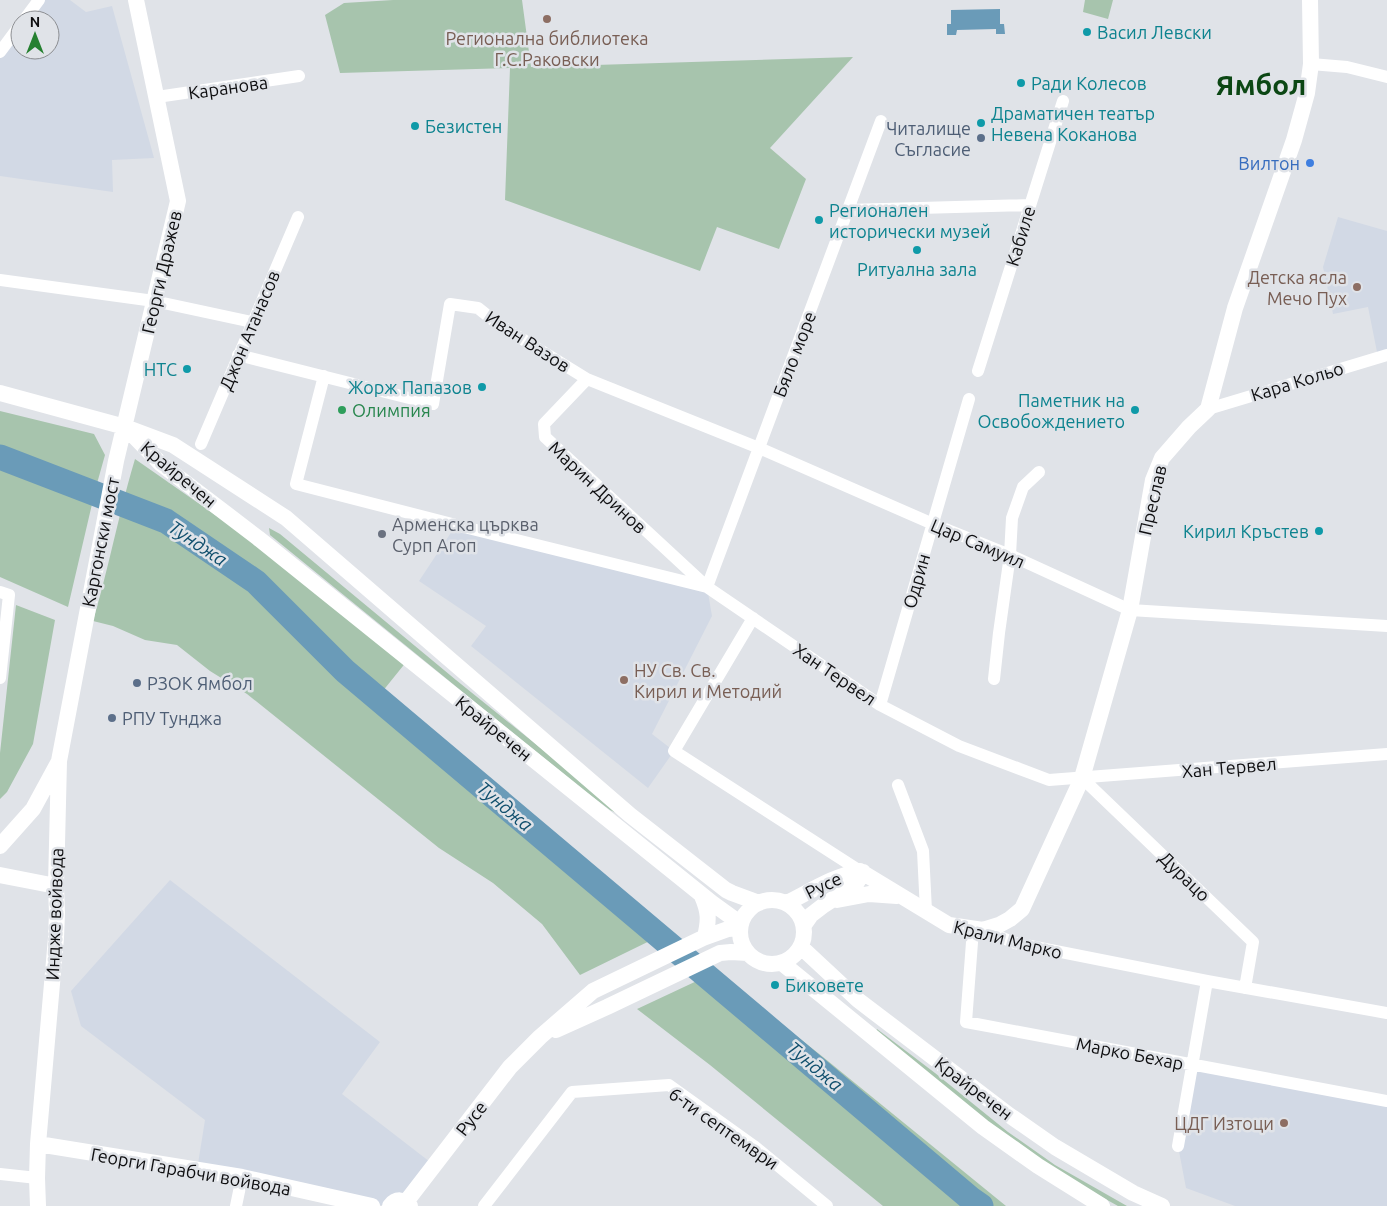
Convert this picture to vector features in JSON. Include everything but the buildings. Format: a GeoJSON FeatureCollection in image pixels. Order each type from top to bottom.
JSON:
{"type":"FeatureCollection","features":[{"type":"Feature","properties":{"kind":"street","name":"Георги Дражев"},"geometry":{"type":"LineString","coordinates":[[116,461],[178,201],[136,0]]}},
{"type":"Feature","properties":{"kind":"street","name":"Преслав"},"geometry":{"type":"LineString","coordinates":[[978,929],[999,926],[1022,909],[1082,778],[1130,610],[1153,480],[1162,458],[1208,409],[1236,308],[1294,140],[1307,93],[1311,64],[1310,0]]}},
{"type":"Feature","properties":{"kind":"street"},"geometry":{"type":"LineString","coordinates":[[0,52],[10,38]]}},
{"type":"Feature","properties":{"kind":"street"},"geometry":{"type":"LineString","coordinates":[[1311,64],[1348,67],[1387,77]]}},
{"type":"Feature","properties":{"kind":"street","name":"Каранова"},"geometry":{"type":"LineString","coordinates":[[157,97],[299,76]]}},
{"type":"Feature","properties":{"kind":"street","name":"Кабиле"},"geometry":{"type":"LineString","coordinates":[[978,371],[1063,101]]}},
{"type":"Feature","properties":{"kind":"street","name":"Бяло море"},"geometry":{"type":"LineString","coordinates":[[706,587],[881,121]]}},
{"type":"Feature","properties":{"kind":"street"},"geometry":{"type":"LineString","coordinates":[[848,210],[1030,205]]}},
{"type":"Feature","properties":{"kind":"street","name":"Джон Атанасов"},"geometry":{"type":"LineString","coordinates":[[200,444],[298,217]]}},
{"type":"Feature","properties":{"kind":"street"},"geometry":{"type":"LineString","coordinates":[[0,280],[154,301],[252,322]]}},
{"type":"Feature","properties":{"kind":"street","name":"Иван Вазов"},"geometry":{"type":"LineString","coordinates":[[324,376],[434,404],[450,304],[478,308],[498,324],[587,379]]}},
{"type":"Feature","properties":{"kind":"street"},"geometry":{"type":"LineString","coordinates":[[238,355],[324,376]]}},
{"type":"Feature","properties":{"kind":"street","name":"Кара Кольо"},"geometry":{"type":"LineString","coordinates":[[1208,409],[1387,355]]}},
{"type":"Feature","properties":{"kind":"street","name":"Хан Тервел"},"geometry":{"type":"LineString","coordinates":[[324,376],[296,484],[706,587],[880,704],[959,746],[1049,780],[1387,754]]}},
{"type":"Feature","properties":{"kind":"street","name":"Цар Самуил"},"geometry":{"type":"LineString","coordinates":[[587,379],[759,448],[1130,610],[1387,626]]}},
{"type":"Feature","properties":{"kind":"street","name":"Марин Дринов"},"geometry":{"type":"LineString","coordinates":[[587,379],[544,424],[545,437],[706,587]]}},
{"type":"Feature","properties":{"kind":"street"},"geometry":{"type":"LineString","coordinates":[[0,393],[125,427]]}},
{"type":"Feature","properties":{"kind":"street","name":"Одрин"},"geometry":{"type":"LineString","coordinates":[[880,704],[969,399]]}},
{"type":"Feature","properties":{"kind":"street","name":"Крайречен"},"geometry":{"type":"LineString","coordinates":[[125,427],[161,464],[258,538],[741,926]]}},
{"type":"Feature","properties":{"kind":"street","name":"Крайречен"},"geometry":{"type":"LineString","coordinates":[[125,427],[173,445],[286,518],[630,815],[726,890],[759,902]]}},
{"type":"Feature","properties":{"kind":"street","name":"Каргонски мост"},"geometry":{"type":"LineString","coordinates":[[84,623],[116,461]]}},
{"type":"Feature","properties":{"kind":"street"},"geometry":{"type":"LineString","coordinates":[[994,679],[1010,556],[1012,518],[1023,487],[1039,472]]}},
{"type":"Feature","properties":{"kind":"street"},"geometry":{"type":"LineString","coordinates":[[0,678],[4,593]]}},
{"type":"Feature","properties":{"kind":"street","name":"Крали Марко"},"geometry":{"type":"LineString","coordinates":[[753,618],[674,751],[901,897],[949,925],[978,929],[1015,944],[1207,982],[1387,1013]]}},
{"type":"Feature","properties":{"kind":"street","name":"Индже войвода"},"geometry":{"type":"LineString","coordinates":[[38,1206],[38,1144],[58,912],[56,886],[59,761],[84,623]]}},
{"type":"Feature","properties":{"kind":"street"},"geometry":{"type":"LineString","coordinates":[[0,846],[32,809],[59,761]]}},
{"type":"Feature","properties":{"kind":"street","name":"Дурацо"},"geometry":{"type":"LineString","coordinates":[[1082,778],[1253,942],[1245,988]]}},
{"type":"Feature","properties":{"kind":"street"},"geometry":{"type":"LineString","coordinates":[[898,785],[923,851],[926,911]]}},
{"type":"Feature","properties":{"kind":"street","name":"Русе"},"geometry":{"type":"LineString","coordinates":[[787,903],[833,879],[848,873],[862,872]]}},
{"type":"Feature","properties":{"kind":"street","name":"Русе"},"geometry":{"type":"LineString","coordinates":[[804,926],[811,915],[856,884],[862,872]]}},
{"type":"Feature","properties":{"kind":"street"},"geometry":{"type":"LineString","coordinates":[[0,875],[56,886]]}},
{"type":"Feature","properties":{"kind":"street"},"geometry":{"type":"LineString","coordinates":[[824,905],[839,899],[869,894],[901,897]]}},
{"type":"Feature","properties":{"kind":"street"},"geometry":{"type":"LineString","coordinates":[[702,896],[707,908],[708,918],[704,937]]}},
{"type":"Feature","properties":{"kind":"street"},"geometry":{"type":"LineString","coordinates":[[771,900],[787,903],[800,916],[804,926],[804,939],[801,947],[796,954],[782,963],[760,962],[748,954],[740,937],[741,926],[746,914],[759,902],[771,900]]}},
{"type":"Feature","properties":{"kind":"street"},"geometry":{"type":"LineString","coordinates":[[704,937],[741,926]]}},
{"type":"Feature","properties":{"kind":"street","name":"Марко Бехар"},"geometry":{"type":"LineString","coordinates":[[978,929],[966,1022],[1387,1101]]}},
{"type":"Feature","properties":{"kind":"street","name":"Русе"},"geometry":{"type":"LineString","coordinates":[[402,1205],[510,1067],[540,1037],[593,992],[704,937]]}},
{"type":"Feature","properties":{"kind":"street","name":"Крайречен"},"geometry":{"type":"LineString","coordinates":[[801,947],[858,1000],[1009,1115],[1055,1147],[1133,1193],[1162,1206]]}},
{"type":"Feature","properties":{"kind":"street"},"geometry":{"type":"LineString","coordinates":[[540,1037],[720,954],[731,952],[748,954]]}},
{"type":"Feature","properties":{"kind":"street","name":"Крайречен"},"geometry":{"type":"LineString","coordinates":[[782,963],[984,1127],[1058,1180],[1102,1206]]}},
{"type":"Feature","properties":{"kind":"street"},"geometry":{"type":"LineString","coordinates":[[1178,1146],[1207,982]]}},
{"type":"Feature","properties":{"kind":"street","name":"6-ти септември"},"geometry":{"type":"LineString","coordinates":[[484,1206],[572,1092],[669,1086],[754,1146],[827,1206]]}},
{"type":"Feature","properties":{"kind":"street","name":"Георги Гарабчи войвода"},"geometry":{"type":"LineString","coordinates":[[38,1144],[242,1177],[372,1206]]}},
{"type":"Feature","properties":{"kind":"street"},"geometry":{"type":"LineString","coordinates":[[0,1174],[37,1178]]}},
{"type":"Feature","properties":{"kind":"street"},"geometry":{"type":"LineString","coordinates":[[236,1206],[242,1177]]}},
{"type":"Feature","properties":{"kind":"shaded area"},"geometry":{"type":"Polygon","coordinates":[[[39,0],[70,0],[86,12],[112,6],[154,158],[112,160],[113,192],[0,176],[0,52],[10,38],[10,60],[60,60],[60,10],[32,10],[39,0]]]}},
{"type":"Feature","properties":{"kind":"shaded area","name":"Детска ясла Мечо Пух"},"geometry":{"type":"Polygon","coordinates":[[[1338,217],[1387,231],[1387,355],[1378,357],[1368,307],[1333,314],[1323,267],[1338,217]]]}},
{"type":"Feature","properties":{"kind":"shaded area","name":"НУ Св. Св. Кирил и Методий"},"geometry":{"type":"Polygon","coordinates":[[[456,525],[707,587],[712,616],[652,734],[674,751],[648,788],[471,646],[486,626],[419,581],[456,525]]]}},
{"type":"Feature","properties":{"kind":"shaded area"},"geometry":{"type":"Polygon","coordinates":[[[170,880],[380,1042],[342,1094],[434,1165],[402,1206],[386,1206],[242,1177],[197,1170],[205,1120],[81,1026],[71,991],[170,880]]]}},
{"type":"Feature","properties":{"kind":"shaded area","name":"ЦДГ Изтоци"},"geometry":{"type":"Polygon","coordinates":[[[1193,1065],[1387,1101],[1387,1206],[1235,1206],[1186,1188],[1178,1146],[1193,1065]]]}},
{"type":"Feature","properties":{"kind":"green space"},"geometry":{"type":"Polygon","coordinates":[[[393,0],[522,0],[531,67],[853,57],[770,148],[806,179],[779,249],[717,227],[700,271],[505,200],[510,68],[340,73],[325,15],[344,3],[393,0]]]}},
{"type":"Feature","properties":{"kind":"green space"},"geometry":{"type":"Polygon","coordinates":[[[1085,0],[1113,0],[1108,19],[1083,12],[1085,0]]]}},
{"type":"Feature","properties":{"kind":"green space"},"geometry":{"type":"Polygon","coordinates":[[[0,411],[94,434],[105,455],[68,607],[0,577],[0,411]]]}},
{"type":"Feature","properties":{"kind":"green space"},"geometry":{"type":"Polygon","coordinates":[[[135,459],[277,558],[407,661],[382,692],[668,932],[580,975],[542,924],[493,883],[439,848],[247,694],[210,671],[177,645],[145,640],[113,626],[93,621],[135,459]]]}},
{"type":"Feature","properties":{"kind":"green space"},"geometry":{"type":"Polygon","coordinates":[[[269,528],[280,534],[456,680],[629,819],[610,810],[582,789],[270,535],[269,528]]]}},
{"type":"Feature","properties":{"kind":"green space"},"geometry":{"type":"Polygon","coordinates":[[[16,605],[55,620],[33,744],[7,792],[0,799],[0,753],[16,605]]]}},
{"type":"Feature","properties":{"kind":"green space"},"geometry":{"type":"Polygon","coordinates":[[[716,972],[1006,1206],[883,1206],[710,1065],[637,1009],[716,972]]]}},
{"type":"Feature","properties":{"kind":"green space"},"geometry":{"type":"Polygon","coordinates":[[[877,1029],[1008,1132],[1055,1165],[1127,1206],[1118,1206],[1100,1196],[1006,1138],[876,1031],[877,1029]]]}},
{"type":"Feature","properties":{"kind":"water"},"geometry":{"type":"Polygon","coordinates":[[[1000,9],[1000,24],[1004,24],[1005,34],[996,34],[996,29],[957,30],[956,35],[947,35],[947,24],[951,24],[951,10],[1000,9]]]}},
{"type":"Feature","properties":{"kind":"waterway","name":"Тунджа"},"geometry":{"type":"LineString","coordinates":[[0,457],[166,521],[256,582],[345,671],[981,1206]]}},
{"type":"Feature","properties":{"kind":"place","name":"Регионална библиотека Г.С.Раковски"},"geometry":{"type":"Point","coordinates":[547,19]}},
{"type":"Feature","properties":{"kind":"place","name":"Васил Левски"},"geometry":{"type":"Point","coordinates":[1087,32]}},
{"type":"Feature","properties":{"kind":"place","name":"Ради Колесов"},"geometry":{"type":"Point","coordinates":[1021,83]}},
{"type":"Feature","properties":{"kind":"place","name":"Драматичен театър Невена Коканова"},"geometry":{"type":"Point","coordinates":[981,123]}},
{"type":"Feature","properties":{"kind":"place","name":"Безистен"},"geometry":{"type":"Point","coordinates":[415,126]}},
{"type":"Feature","properties":{"kind":"place","name":"Читалище Съгласие"},"geometry":{"type":"Point","coordinates":[981,138]}},
{"type":"Feature","properties":{"kind":"place","name":"Вилтон"},"geometry":{"type":"Point","coordinates":[1310,163]}},
{"type":"Feature","properties":{"kind":"place","name":"Регионален исторически музей"},"geometry":{"type":"Point","coordinates":[819,220]}},
{"type":"Feature","properties":{"kind":"place","name":"Ритуална зала"},"geometry":{"type":"Point","coordinates":[917,250]}},
{"type":"Feature","properties":{"kind":"place","name":"Детска ясла Мечо Пух"},"geometry":{"type":"Point","coordinates":[1357,287]}},
{"type":"Feature","properties":{"kind":"place","name":"НТС"},"geometry":{"type":"Point","coordinates":[187,369]}},
{"type":"Feature","properties":{"kind":"place","name":"Жорж Папазов"},"geometry":{"type":"Point","coordinates":[482,387]}},
{"type":"Feature","properties":{"kind":"place","name":"Олимпия"},"geometry":{"type":"Point","coordinates":[342,410]}},
{"type":"Feature","properties":{"kind":"place","name":"Паметник на Освобождението"},"geometry":{"type":"Point","coordinates":[1135,410]}},
{"type":"Feature","properties":{"kind":"place","name":"Кирил Кръстев"},"geometry":{"type":"Point","coordinates":[1319,531]}},
{"type":"Feature","properties":{"kind":"place","name":"Арменска църква Сурп Агоп"},"geometry":{"type":"Point","coordinates":[382,534]}},
{"type":"Feature","properties":{"kind":"place","name":"НУ Св. Св. Кирил и Методий"},"geometry":{"type":"Point","coordinates":[624,680]}},
{"type":"Feature","properties":{"kind":"place","name":"РЗОК Ямбол"},"geometry":{"type":"Point","coordinates":[137,683]}},
{"type":"Feature","properties":{"kind":"place","name":"РПУ Тунджа"},"geometry":{"type":"Point","coordinates":[112,718]}},
{"type":"Feature","properties":{"kind":"place","name":"Биковете"},"geometry":{"type":"Point","coordinates":[775,985]}},
{"type":"Feature","properties":{"kind":"place","name":"ЦДГ Изтоци"},"geometry":{"type":"Point","coordinates":[1284,1123]}},
{"type":"Feature","properties":{"kind":"district","name":"Ямбол"},"geometry":{"type":"Point","coordinates":[1261,84]}}]}
